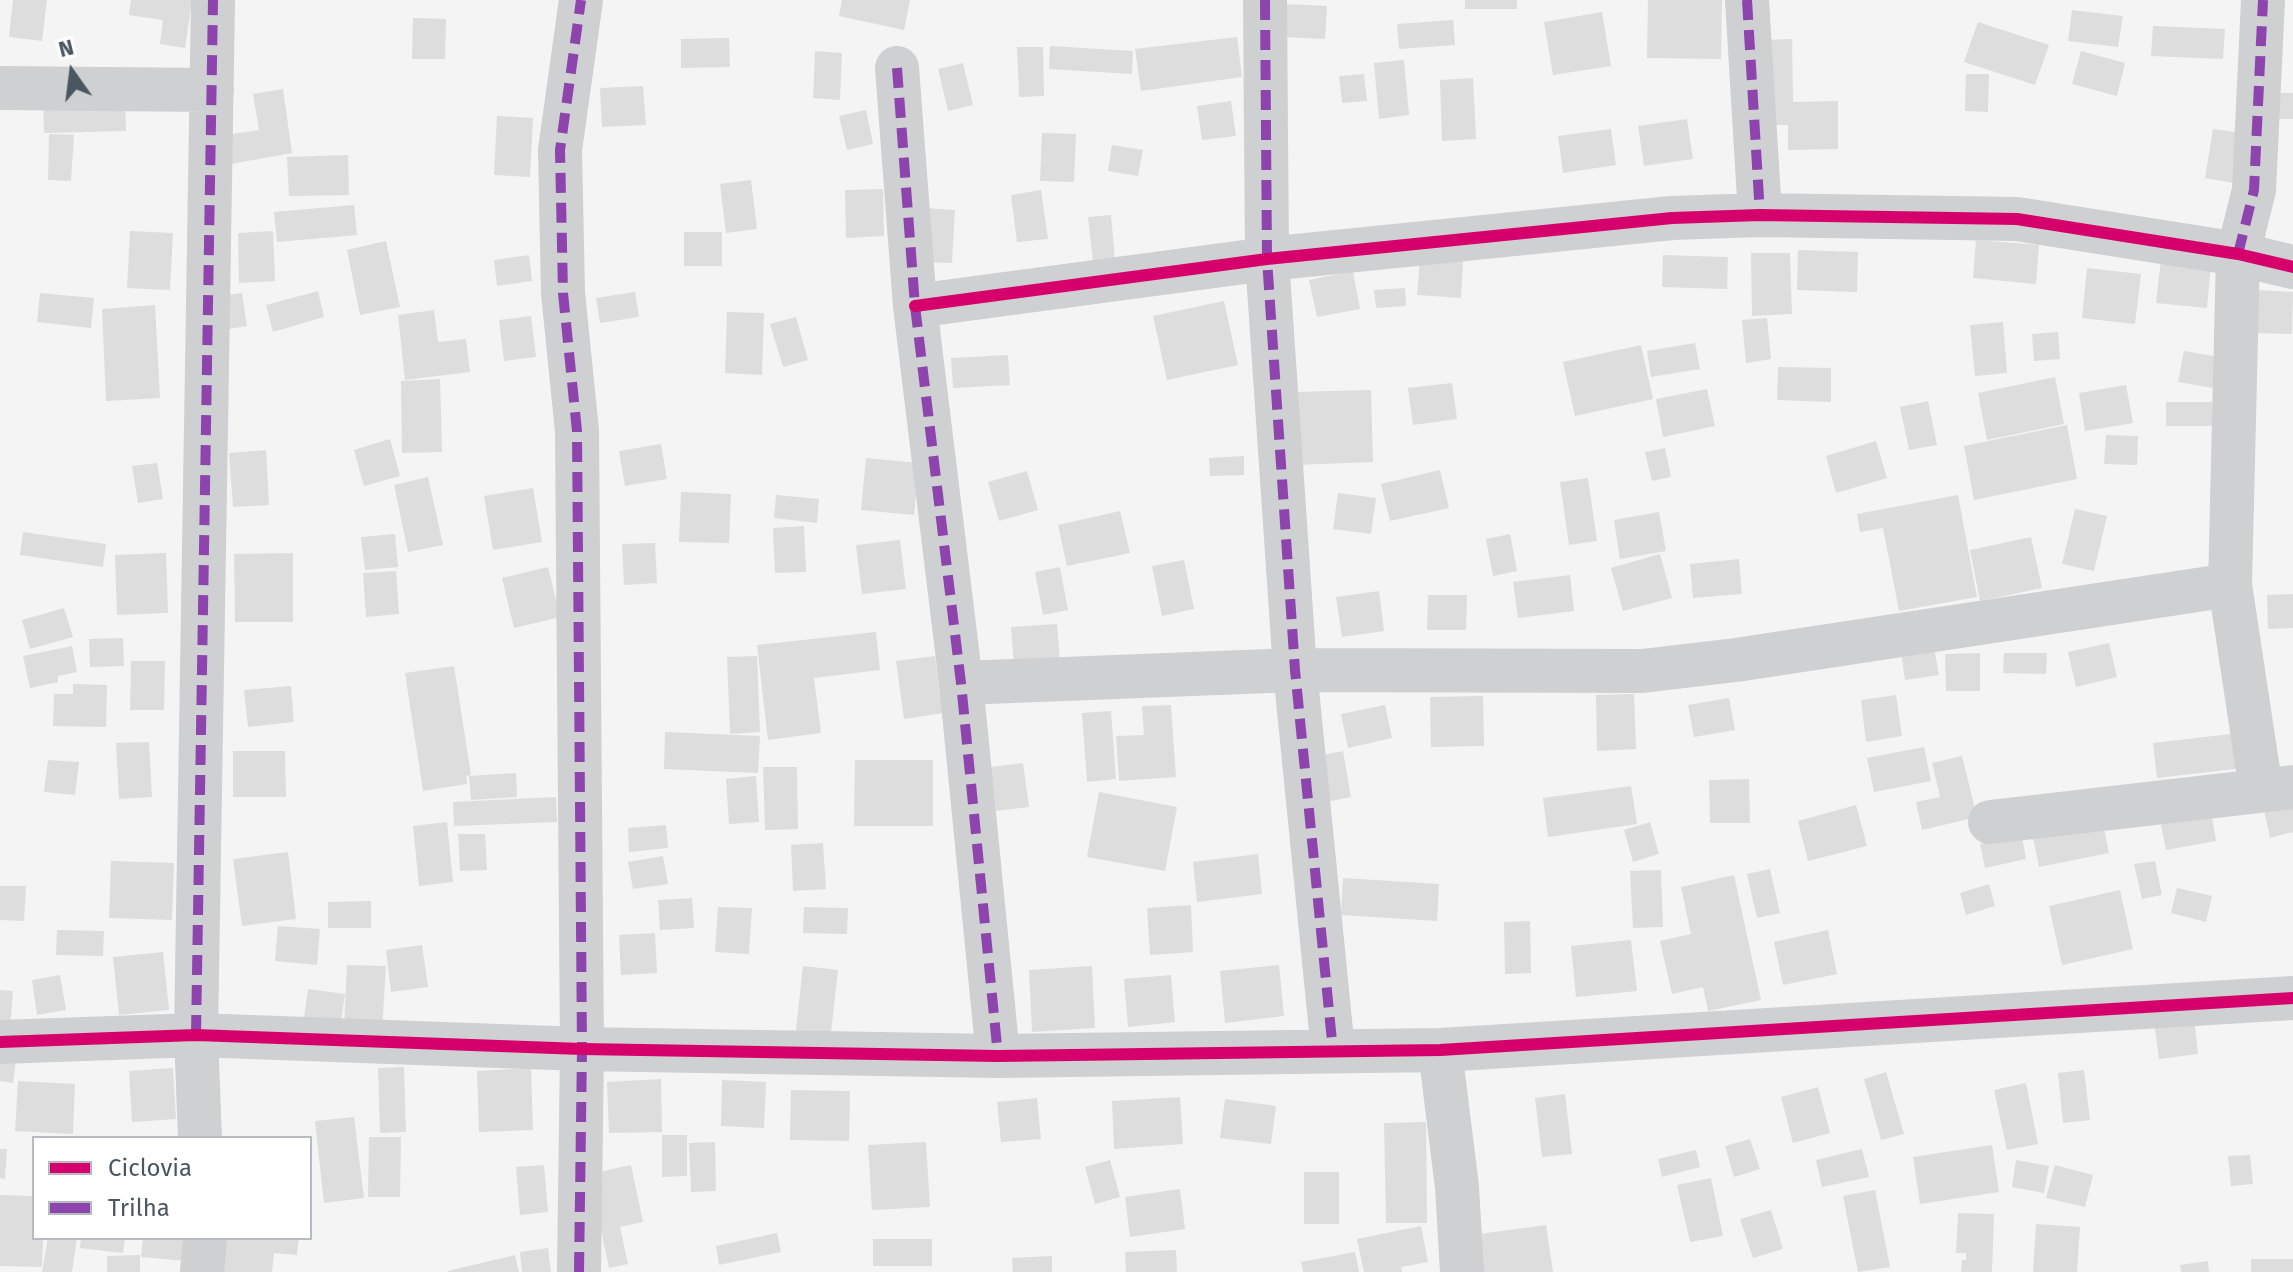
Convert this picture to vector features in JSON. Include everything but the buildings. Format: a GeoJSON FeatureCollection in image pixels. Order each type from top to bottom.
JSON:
{"type":"FeatureCollection","features":[{"type":"Feature","properties":{"kind":"street"},"geometry":{"type":"LineString","coordinates":[[200,1136],[196,1035],[213,0]]}},
{"type":"Feature","properties":{"kind":"street"},"geometry":{"type":"LineString","coordinates":[[579,1272],[582,1049],[577,431],[563,293],[560,150],[581,0]]}},
{"type":"Feature","properties":{"kind":"street"},"geometry":{"type":"LineString","coordinates":[[1265,0],[1267,259],[1295,670],[1333,1051]]}},
{"type":"Feature","properties":{"kind":"street"},"geometry":{"type":"LineString","coordinates":[[1747,0],[1760,215]]}},
{"type":"Feature","properties":{"kind":"street"},"geometry":{"type":"LineString","coordinates":[[1990,822],[2277,788],[2230,585],[2238,254],[2254,190],[2263,0]]}},
{"type":"Feature","properties":{"kind":"street"},"geometry":{"type":"LineString","coordinates":[[897,68],[915,306],[961,683],[998,1056]]}},
{"type":"Feature","properties":{"kind":"street"},"geometry":{"type":"LineString","coordinates":[[0,88],[212,90]]}},
{"type":"Feature","properties":{"kind":"street"},"geometry":{"type":"LineString","coordinates":[[915,306],[1267,259],[1672,218],[1760,215],[2017,219],[2238,254],[2293,267]]}},
{"type":"Feature","properties":{"kind":"street"},"geometry":{"type":"LineString","coordinates":[[961,683],[1295,670],[1642,671],[1736,660],[2230,585]]}},
{"type":"Feature","properties":{"kind":"street"},"geometry":{"type":"LineString","coordinates":[[0,1042],[196,1035],[582,1049],[998,1056],[1440,1050],[2293,998]]}},
{"type":"Feature","properties":{"kind":"street"},"geometry":{"type":"LineString","coordinates":[[1440,1050],[1457,1187],[1462,1272]]}},
{"type":"Feature","properties":{"kind":"street"},"geometry":{"type":"LineString","coordinates":[[202,1272],[205,1240]]}},
{"type":"Feature","properties":{"kind":"marked path"},"geometry":{"type":"LineString","coordinates":[[196,1035],[213,0]]}},
{"type":"Feature","properties":{"kind":"marked path"},"geometry":{"type":"LineString","coordinates":[[579,1272],[582,1049],[577,431],[563,293],[560,150],[581,0]]}},
{"type":"Feature","properties":{"kind":"marked path"},"geometry":{"type":"LineString","coordinates":[[1265,0],[1267,259],[1295,670],[1333,1051]]}},
{"type":"Feature","properties":{"kind":"marked path"},"geometry":{"type":"LineString","coordinates":[[1747,0],[1760,215]]}},
{"type":"Feature","properties":{"kind":"marked path"},"geometry":{"type":"LineString","coordinates":[[2238,254],[2254,190],[2263,0]]}},
{"type":"Feature","properties":{"kind":"marked path"},"geometry":{"type":"LineString","coordinates":[[897,68],[915,306],[961,683],[998,1056]]}},
{"type":"Feature","properties":{"kind":"cycle path"},"geometry":{"type":"LineString","coordinates":[[915,306],[1267,259],[1672,218],[1760,215],[2017,219],[2238,254],[2293,267]]}},
{"type":"Feature","properties":{"kind":"cycle path"},"geometry":{"type":"LineString","coordinates":[[0,1042],[196,1035],[582,1049],[998,1056],[1440,1050],[2293,998]]}}]}
